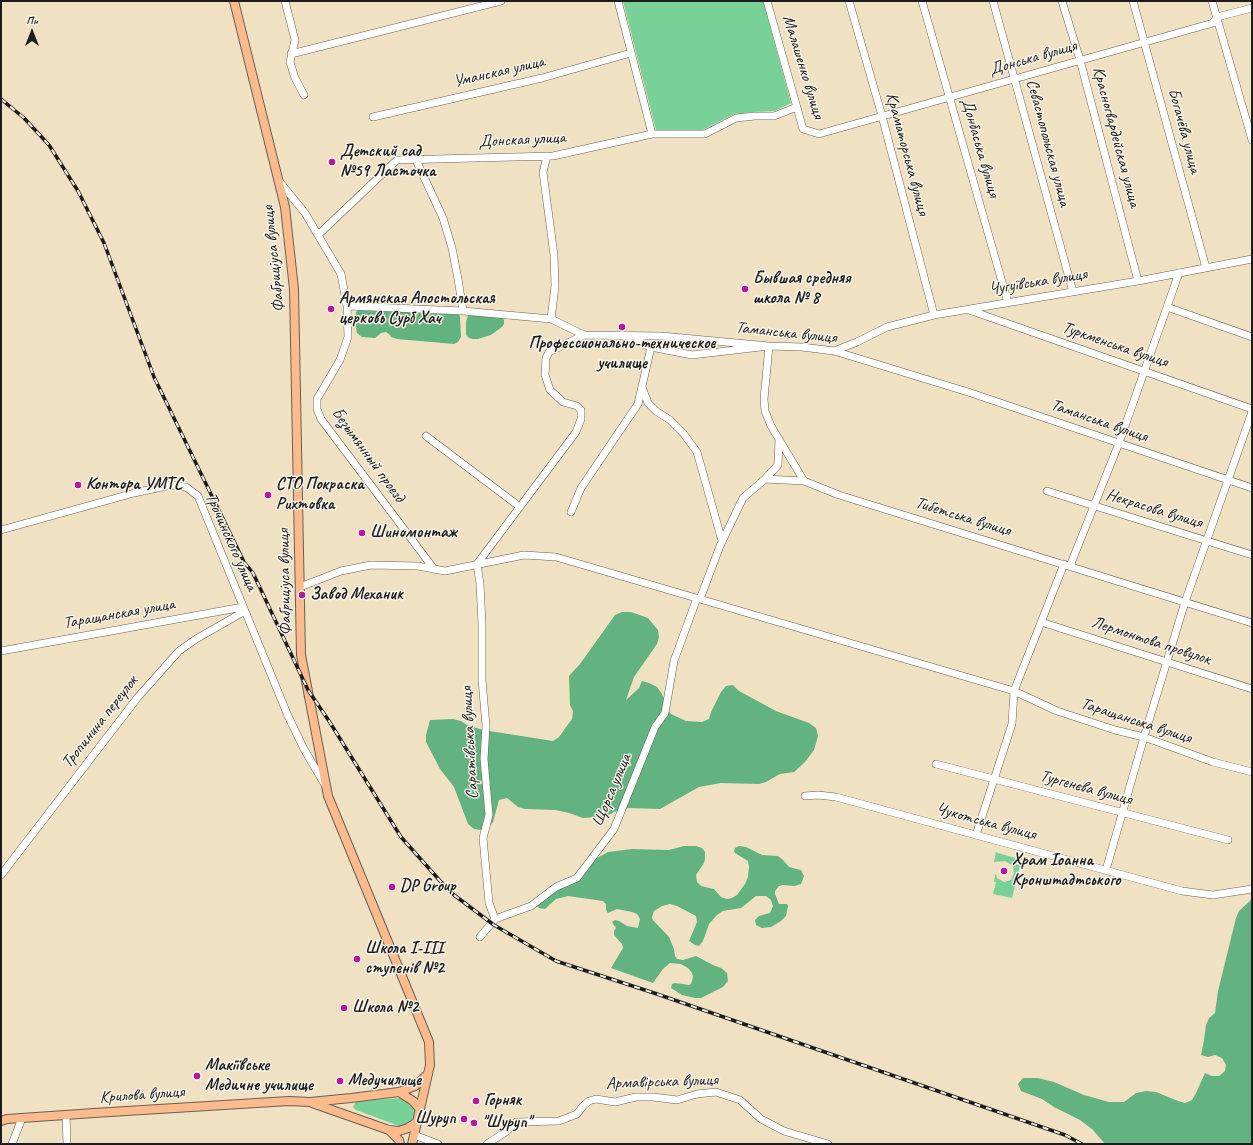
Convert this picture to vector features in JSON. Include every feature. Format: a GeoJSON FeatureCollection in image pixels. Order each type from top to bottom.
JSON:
{"type":"FeatureCollection","features":[{"type":"Feature","properties":{"kind":"main road","name":"Фабриціуса вулиця"},"geometry":{"type":"LineString","coordinates":[[234,1],[285,207],[294,289],[301,655],[328,796],[429,1042],[430,1065],[412,1144]]}},
{"type":"Feature","properties":{"kind":"main road"},"geometry":{"type":"LineString","coordinates":[[310,1102],[399,1092],[415,1086],[427,1075]]}},
{"type":"Feature","properties":{"kind":"main road"},"geometry":{"type":"LineString","coordinates":[[399,1092],[413,1101],[420,1109]]}},
{"type":"Feature","properties":{"kind":"main road"},"geometry":{"type":"LineString","coordinates":[[348,1115],[346,1111],[347,1102],[351,1098]]}},
{"type":"Feature","properties":{"kind":"main road","name":"Крилова вулиця"},"geometry":{"type":"LineString","coordinates":[[1,1121],[7,1119],[289,1101],[310,1102]]}},
{"type":"Feature","properties":{"kind":"main road"},"geometry":{"type":"LineString","coordinates":[[310,1102],[389,1130],[399,1131],[416,1123]]}},
{"type":"Feature","properties":{"kind":"main road"},"geometry":{"type":"LineString","coordinates":[[389,1130],[399,1140],[400,1144]]}},
{"type":"Feature","properties":{"kind":"street"},"geometry":{"type":"LineString","coordinates":[[285,1],[295,40],[290,62],[295,78],[304,95]]}},
{"type":"Feature","properties":{"kind":"street"},"geometry":{"type":"LineString","coordinates":[[291,54],[501,1]]}},
{"type":"Feature","properties":{"kind":"street"},"geometry":{"type":"LineString","coordinates":[[618,1],[652,134]]}},
{"type":"Feature","properties":{"kind":"street","name":"Малашенко вулиця"},"geometry":{"type":"LineString","coordinates":[[767,1],[804,129],[819,134]]}},
{"type":"Feature","properties":{"kind":"street","name":"Краматорська вулиця"},"geometry":{"type":"LineString","coordinates":[[848,1],[882,116],[934,315]]}},
{"type":"Feature","properties":{"kind":"street","name":"Донбаська вулиця"},"geometry":{"type":"LineString","coordinates":[[922,1],[1008,303]]}},
{"type":"Feature","properties":{"kind":"street","name":"Севастопольская улица"},"geometry":{"type":"LineString","coordinates":[[993,1],[1073,292]]}},
{"type":"Feature","properties":{"kind":"street","name":"Красногвардейская улица"},"geometry":{"type":"LineString","coordinates":[[1062,1],[1080,60],[1138,281]]}},
{"type":"Feature","properties":{"kind":"street","name":"Богачёва улица"},"geometry":{"type":"LineString","coordinates":[[1133,1],[1206,268]]}},
{"type":"Feature","properties":{"kind":"street"},"geometry":{"type":"LineString","coordinates":[[1212,1],[1252,140]]}},
{"type":"Feature","properties":{"kind":"street","name":"Донська вулиця"},"geometry":{"type":"LineString","coordinates":[[819,134],[1213,23],[1217,17],[1252,8]]}},
{"type":"Feature","properties":{"kind":"street","name":"Уманская улица"},"geometry":{"type":"LineString","coordinates":[[373,117],[542,78],[631,53]]}},
{"type":"Feature","properties":{"kind":"street","name":"Донская улица"},"geometry":{"type":"LineString","coordinates":[[318,235],[397,160],[547,156],[579,151],[652,134],[705,134],[736,118],[774,116],[797,107]]}},
{"type":"Feature","properties":{"kind":"street"},"geometry":{"type":"LineString","coordinates":[[547,156],[543,172],[554,255],[555,286],[551,319]]}},
{"type":"Feature","properties":{"kind":"street"},"geometry":{"type":"LineString","coordinates":[[416,160],[443,218],[452,248],[463,311]]}},
{"type":"Feature","properties":{"kind":"street","name":"Безымянный проезд"},"geometry":{"type":"LineString","coordinates":[[279,181],[305,213],[341,274],[347,306],[348,338],[340,360],[318,399],[317,409],[326,426],[434,569]]}},
{"type":"Feature","properties":{"kind":"street","name":"Чугуївська вулиця"},"geometry":{"type":"LineString","coordinates":[[834,351],[858,342],[887,327],[934,315],[1179,274],[1252,259]]}},
{"type":"Feature","properties":{"kind":"street"},"geometry":{"type":"LineString","coordinates":[[976,835],[1012,724],[1014,691],[1041,622],[1095,506],[1179,274]]}},
{"type":"Feature","properties":{"kind":"street","name":"Таманська вулиця"},"geometry":{"type":"LineString","coordinates":[[347,306],[463,311],[551,319],[584,335],[661,336],[769,346],[802,347],[834,351],[968,392],[1252,488]]}},
{"type":"Feature","properties":{"kind":"street"},"geometry":{"type":"LineString","coordinates":[[1167,307],[1252,338]]}},
{"type":"Feature","properties":{"kind":"street","name":"Туркменська вулиця"},"geometry":{"type":"LineString","coordinates":[[967,309],[1252,410]]}},
{"type":"Feature","properties":{"kind":"street"},"geometry":{"type":"LineString","coordinates":[[477,564],[576,432],[582,414],[581,410],[576,406],[564,402],[550,390],[545,375],[546,358],[549,352],[584,335]]}},
{"type":"Feature","properties":{"kind":"street"},"geometry":{"type":"LineString","coordinates":[[626,336],[651,348],[692,355],[769,346],[764,399],[765,410],[771,426],[804,481]]}},
{"type":"Feature","properties":{"kind":"street"},"geometry":{"type":"LineString","coordinates":[[571,512],[581,488],[638,404],[651,348]]}},
{"type":"Feature","properties":{"kind":"street"},"geometry":{"type":"LineString","coordinates":[[642,387],[648,403],[670,420],[697,452],[722,541]]}},
{"type":"Feature","properties":{"kind":"street"},"geometry":{"type":"LineString","coordinates":[[1106,870],[1185,602],[1252,410]]}},
{"type":"Feature","properties":{"kind":"street"},"geometry":{"type":"LineString","coordinates":[[426,436],[520,507]]}},
{"type":"Feature","properties":{"kind":"street","name":"Щорса улица"},"geometry":{"type":"LineString","coordinates":[[495,919],[531,906],[556,887],[577,878],[614,829],[655,727],[665,712],[674,661],[722,541],[743,498],[765,479],[778,465],[779,440]]}},
{"type":"Feature","properties":{"kind":"street","name":"Тибетська вулиця"},"geometry":{"type":"LineString","coordinates":[[765,479],[804,481],[839,495],[1252,623]]}},
{"type":"Feature","properties":{"kind":"street","name":"Трочинского улица"},"geometry":{"type":"LineString","coordinates":[[1,530],[171,485],[186,487],[198,496],[288,716],[304,749],[326,786]]}},
{"type":"Feature","properties":{"kind":"street","name":"Некрасова вулиця"},"geometry":{"type":"LineString","coordinates":[[1047,491],[1252,555]]}},
{"type":"Feature","properties":{"kind":"street","name":"Таращанська вулиця"},"geometry":{"type":"LineString","coordinates":[[300,586],[341,571],[371,566],[418,566],[445,571],[524,555],[556,557],[1014,691],[1057,711],[1115,730],[1144,737],[1213,762],[1252,772]]}},
{"type":"Feature","properties":{"kind":"street","name":"Саратівська вулиця"},"geometry":{"type":"LineString","coordinates":[[477,564],[480,584],[482,680],[486,726],[484,759],[489,815],[483,838],[489,903],[495,919]]}},
{"type":"Feature","properties":{"kind":"street","name":"Таращанская улица"},"geometry":{"type":"LineString","coordinates":[[1,651],[244,609]]}},
{"type":"Feature","properties":{"kind":"street","name":"Тропинина переулок"},"geometry":{"type":"LineString","coordinates":[[1,875],[138,697],[179,651],[244,609]]}},
{"type":"Feature","properties":{"kind":"street","name":"Лермонтова провулок"},"geometry":{"type":"LineString","coordinates":[[1041,622],[1252,689]]}},
{"type":"Feature","properties":{"kind":"street","name":"Тургенєва вулиця"},"geometry":{"type":"LineString","coordinates":[[936,764],[995,778],[1123,814],[1228,840]]}},
{"type":"Feature","properties":{"kind":"street","name":"Чукотська вулиця"},"geometry":{"type":"LineString","coordinates":[[805,796],[818,795],[836,797],[1182,891],[1213,896],[1252,889]]}},
{"type":"Feature","properties":{"kind":"street"},"geometry":{"type":"LineString","coordinates":[[480,937],[495,919]]}},
{"type":"Feature","properties":{"kind":"street","name":"Армавірська вулиця"},"geometry":{"type":"LineString","coordinates":[[487,1144],[507,1131],[516,1122],[559,1120],[570,1117],[577,1114],[589,1101],[596,1099],[615,1102],[636,1096],[677,1100],[697,1094],[716,1092],[740,1100],[761,1119],[784,1131],[828,1144]]}},
{"type":"Feature","properties":{"kind":"street"},"geometry":{"type":"LineString","coordinates":[[66,1115],[67,1144]]}},
{"type":"Feature","properties":{"kind":"street"},"geometry":{"type":"LineString","coordinates":[[12,1144],[22,1118]]}},
{"type":"Feature","properties":{"kind":"street"},"geometry":{"type":"LineString","coordinates":[[414,1135],[438,1144]]}},
{"type":"Feature","properties":{"kind":"green space"},"geometry":{"type":"Polygon","coordinates":[[[623,1],[763,1],[791,103],[775,111],[734,114],[703,130],[656,130],[623,1]]]}},
{"type":"Feature","properties":{"kind":"green space"},"geometry":{"type":"Polygon","coordinates":[[[359,310],[459,314],[461,337],[458,342],[454,344],[397,339],[391,337],[386,332],[381,333],[375,338],[362,337],[357,333],[355,322],[356,312],[359,310]]]}},
{"type":"Feature","properties":{"kind":"green space"},"geometry":{"type":"Polygon","coordinates":[[[473,314],[478,316],[502,317],[504,324],[491,335],[478,339],[469,338],[466,335],[466,321],[468,316],[473,314]]]}},
{"type":"Feature","properties":{"kind":"green space"},"geometry":{"type":"Polygon","coordinates":[[[622,612],[631,612],[648,618],[658,630],[659,637],[657,644],[634,677],[626,700],[639,688],[642,681],[649,683],[657,687],[662,694],[671,714],[686,721],[702,722],[709,719],[721,692],[726,686],[733,685],[739,691],[776,711],[809,723],[816,728],[818,736],[814,750],[805,762],[794,772],[780,774],[766,782],[759,784],[721,783],[699,787],[660,809],[628,808],[614,812],[607,816],[583,818],[555,810],[525,809],[518,807],[507,798],[499,800],[493,822],[488,828],[481,830],[474,829],[468,824],[454,787],[440,769],[426,742],[426,735],[430,720],[453,719],[483,730],[553,741],[559,737],[572,719],[573,711],[570,705],[569,676],[580,664],[615,615],[622,612]]]}},
{"type":"Feature","properties":{"kind":"green space"},"geometry":{"type":"Polygon","coordinates":[[[684,846],[696,846],[702,848],[705,852],[705,859],[696,875],[697,882],[701,886],[714,889],[721,897],[727,899],[737,895],[748,877],[748,861],[734,851],[735,848],[739,846],[746,847],[762,855],[778,856],[789,867],[801,870],[804,876],[801,884],[794,886],[779,886],[775,891],[779,904],[787,904],[788,906],[786,916],[781,921],[771,927],[762,928],[756,925],[755,920],[759,916],[770,913],[773,906],[771,900],[766,896],[756,896],[741,908],[723,911],[717,915],[709,924],[703,941],[699,946],[689,941],[697,922],[696,916],[670,904],[662,906],[654,911],[652,917],[653,920],[669,937],[677,959],[683,960],[696,956],[721,968],[727,973],[728,981],[723,987],[701,998],[682,995],[671,988],[672,984],[675,983],[691,984],[693,977],[692,973],[688,968],[681,964],[670,963],[663,969],[653,983],[611,968],[623,948],[622,944],[614,935],[616,928],[612,922],[615,920],[627,926],[638,928],[640,919],[637,914],[617,909],[608,913],[606,910],[606,904],[603,901],[568,896],[556,899],[545,909],[537,906],[557,890],[578,881],[597,858],[608,852],[632,849],[669,850],[684,846]]]}},
{"type":"Feature","properties":{"kind":"green space"},"geometry":{"type":"Polygon","coordinates":[[[996,852],[1019,859],[1022,858],[1012,898],[993,894],[996,874],[997,878],[1004,882],[1011,880],[1014,873],[1013,866],[1005,861],[994,862],[996,852]]]}},
{"type":"Feature","properties":{"kind":"green space"},"geometry":{"type":"Polygon","coordinates":[[[1252,899],[1252,1144],[1105,1144],[1092,1129],[1080,1120],[1042,1099],[1021,1091],[1018,1084],[1023,1078],[1038,1078],[1054,1082],[1084,1095],[1109,1102],[1124,1102],[1136,1093],[1146,1091],[1156,1092],[1185,1103],[1192,1100],[1205,1073],[1212,1076],[1219,1076],[1225,1071],[1226,1065],[1222,1058],[1215,1055],[1208,1057],[1201,1055],[1206,1025],[1209,1018],[1215,1013],[1218,991],[1236,918],[1239,911],[1252,899]]]}},
{"type":"Feature","properties":{"kind":"green space"},"geometry":{"type":"Polygon","coordinates":[[[404,1098],[415,1108],[415,1114],[412,1121],[405,1126],[399,1126],[356,1110],[353,1107],[356,1101],[404,1098]]]}},
{"type":"Feature","properties":{"kind":"railway"},"geometry":{"type":"LineString","coordinates":[[1,99],[24,118],[49,145],[78,191],[104,243],[154,377],[244,562],[253,573],[308,690],[401,837],[450,892],[494,925],[556,961],[654,993],[1065,1135],[1082,1144]]}},
{"type":"Feature","properties":{"kind":"place","name":"Детский сад №59 Ласточка"},"geometry":{"type":"Point","coordinates":[332,162]}},
{"type":"Feature","properties":{"kind":"place","name":"Бывшая средняя школа № 8"},"geometry":{"type":"Point","coordinates":[745,289]}},
{"type":"Feature","properties":{"kind":"place","name":"Армянская Апостольская церковь Сурб Хач"},"geometry":{"type":"Point","coordinates":[331,309]}},
{"type":"Feature","properties":{"kind":"place","name":"Профессионально-техническое училище"},"geometry":{"type":"Point","coordinates":[622,327]}},
{"type":"Feature","properties":{"kind":"place","name":"Контора УМТС"},"geometry":{"type":"Point","coordinates":[78,485]}},
{"type":"Feature","properties":{"kind":"place","name":"СТО Покраска Рихтовка"},"geometry":{"type":"Point","coordinates":[268,495]}},
{"type":"Feature","properties":{"kind":"place","name":"Шиномонтаж"},"geometry":{"type":"Point","coordinates":[362,533]}},
{"type":"Feature","properties":{"kind":"place","name":"Завод Механик"},"geometry":{"type":"Point","coordinates":[302,595]}},
{"type":"Feature","properties":{"kind":"place","name":"Храм Іоанна Кронштадтського"},"geometry":{"type":"Point","coordinates":[1004,871]}},
{"type":"Feature","properties":{"kind":"place","name":"DP Group"},"geometry":{"type":"Point","coordinates":[392,887]}},
{"type":"Feature","properties":{"kind":"place","name":"Школа I-III ступенів №2"},"geometry":{"type":"Point","coordinates":[357,959]}},
{"type":"Feature","properties":{"kind":"place","name":"Школа №2"},"geometry":{"type":"Point","coordinates":[344,1008]}},
{"type":"Feature","properties":{"kind":"place","name":"Макіївське Медичне училище"},"geometry":{"type":"Point","coordinates":[197,1076]}},
{"type":"Feature","properties":{"kind":"place","name":"Медучилище"},"geometry":{"type":"Point","coordinates":[340,1081]}},
{"type":"Feature","properties":{"kind":"place","name":"Горняк"},"geometry":{"type":"Point","coordinates":[476,1101]}},
{"type":"Feature","properties":{"kind":"place","name":"Шуруп"},"geometry":{"type":"Point","coordinates":[464,1119]}},
{"type":"Feature","properties":{"kind":"place","name":"\"Шуруп\""},"geometry":{"type":"Point","coordinates":[474,1123]}}]}
